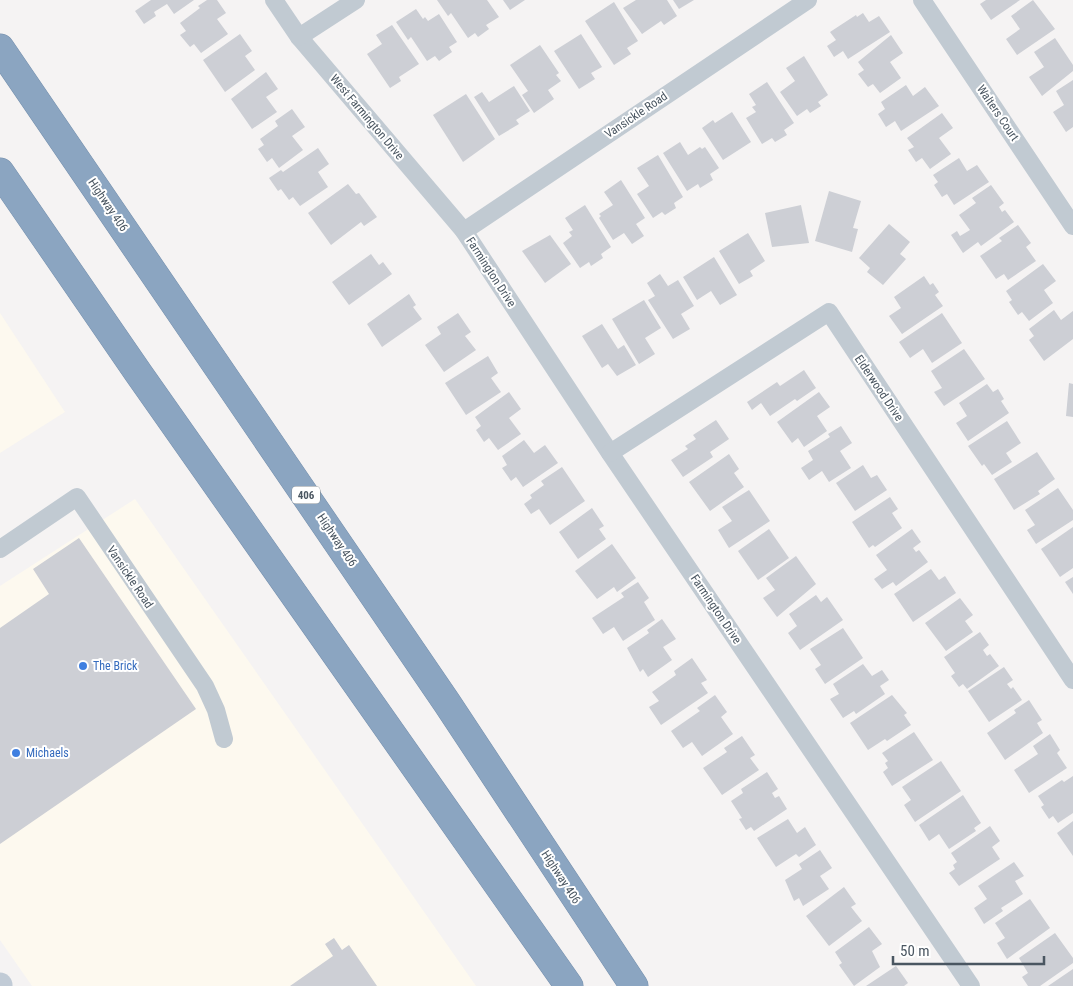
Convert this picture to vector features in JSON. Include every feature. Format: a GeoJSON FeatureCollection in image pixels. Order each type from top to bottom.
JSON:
{"type":"FeatureCollection","features":[{"type":"Feature","properties":{"kind":"highway","name":"Highway 406"},"geometry":{"type":"LineString","coordinates":[[0,48],[447,703],[634,986]]}},
{"type":"Feature","properties":{"kind":"highway"},"geometry":{"type":"LineString","coordinates":[[0,172],[144,382],[569,986]]}},
{"type":"Feature","properties":{"kind":"street","name":"West Farmington Drive"},"geometry":{"type":"LineString","coordinates":[[274,0],[299,37],[464,231]]}},
{"type":"Feature","properties":{"kind":"street"},"geometry":{"type":"LineString","coordinates":[[299,37],[356,0]]}},
{"type":"Feature","properties":{"kind":"street","name":"Vansickle Road"},"geometry":{"type":"LineString","coordinates":[[464,231],[808,0]]}},
{"type":"Feature","properties":{"kind":"street","name":"Walters Court"},"geometry":{"type":"LineString","coordinates":[[922,0],[1073,226]]}},
{"type":"Feature","properties":{"kind":"street","name":"Farmington Drive"},"geometry":{"type":"LineString","coordinates":[[464,231],[610,453],[971,986]]}},
{"type":"Feature","properties":{"kind":"street","name":"Elderwood Drive"},"geometry":{"type":"LineString","coordinates":[[610,453],[829,312],[1072,678]]}},
{"type":"Feature","properties":{"kind":"street","name":"Vansickle Road"},"geometry":{"type":"LineString","coordinates":[[0,549],[77,497],[205,686],[216,710],[224,739]]}},
{"type":"Feature","properties":{"kind":"shaded area"},"geometry":{"type":"Polygon","coordinates":[[[0,313],[65,412],[0,453],[0,313]]]}},
{"type":"Feature","properties":{"kind":"shaded area"},"geometry":{"type":"Polygon","coordinates":[[[135,499],[476,986],[32,986],[0,940],[0,586],[135,499]]]}},
{"type":"Feature","properties":{"kind":"building"},"geometry":{"type":"Polygon","coordinates":[[[151,0],[194,0],[174,14],[167,4],[154,12],[156,16],[144,24],[135,11],[151,0]]]}},
{"type":"Feature","properties":{"kind":"building"},"geometry":{"type":"Polygon","coordinates":[[[207,0],[217,0],[226,13],[217,19],[228,34],[201,53],[194,44],[190,47],[180,35],[186,31],[180,23],[200,8],[198,6],[207,0]]]}},
{"type":"Feature","properties":{"kind":"building"},"geometry":{"type":"Polygon","coordinates":[[[437,0],[487,0],[499,17],[486,25],[489,29],[478,37],[475,33],[468,38],[451,13],[448,16],[437,0]]]}},
{"type":"Feature","properties":{"kind":"building"},"geometry":{"type":"Polygon","coordinates":[[[503,0],[525,0],[510,10],[503,0]]]}},
{"type":"Feature","properties":{"kind":"building"},"geometry":{"type":"Polygon","coordinates":[[[636,0],[667,0],[677,16],[664,25],[661,21],[642,34],[623,8],[636,0]]]}},
{"type":"Feature","properties":{"kind":"building"},"geometry":{"type":"Polygon","coordinates":[[[673,0],[694,0],[679,9],[673,0]]]}},
{"type":"Feature","properties":{"kind":"building"},"geometry":{"type":"Polygon","coordinates":[[[986,0],[1020,0],[991,20],[980,4],[986,0]]]}},
{"type":"Feature","properties":{"kind":"building"},"geometry":{"type":"Polygon","coordinates":[[[1033,0],[1055,29],[1017,55],[1006,39],[1020,29],[1011,16],[1033,0]]]}},
{"type":"Feature","properties":{"kind":"building"},"geometry":{"type":"Polygon","coordinates":[[[614,2],[638,41],[627,48],[631,54],[614,65],[585,21],[614,2]]]}},
{"type":"Feature","properties":{"kind":"building"},"geometry":{"type":"Polygon","coordinates":[[[416,9],[423,19],[425,17],[428,21],[439,14],[457,42],[449,47],[452,52],[439,61],[435,56],[427,61],[411,37],[408,40],[396,22],[416,9]]]}},
{"type":"Feature","properties":{"kind":"building"},"geometry":{"type":"Polygon","coordinates":[[[863,13],[869,22],[879,16],[890,32],[848,59],[843,51],[834,57],[827,46],[836,40],[830,32],[856,15],[857,17],[863,13]]]}},
{"type":"Feature","properties":{"kind":"building"},"geometry":{"type":"Polygon","coordinates":[[[392,25],[419,64],[399,77],[401,81],[390,88],[367,54],[382,44],[376,35],[392,25]]]}},
{"type":"Feature","properties":{"kind":"building"},"geometry":{"type":"Polygon","coordinates":[[[240,34],[252,51],[245,56],[255,70],[225,92],[203,60],[240,34]]]}},
{"type":"Feature","properties":{"kind":"building"},"geometry":{"type":"Polygon","coordinates":[[[581,34],[602,67],[591,73],[595,79],[579,89],[554,51],[581,34]]]}},
{"type":"Feature","properties":{"kind":"building"},"geometry":{"type":"Polygon","coordinates":[[[891,35],[903,53],[890,62],[901,78],[880,93],[873,84],[868,87],[858,74],[864,70],[858,62],[891,35]]]}},
{"type":"Feature","properties":{"kind":"building"},"geometry":{"type":"Polygon","coordinates":[[[1055,38],[1073,65],[1073,71],[1042,96],[1029,77],[1044,67],[1034,52],[1055,38]]]}},
{"type":"Feature","properties":{"kind":"building"},"geometry":{"type":"Polygon","coordinates":[[[540,45],[559,73],[556,75],[561,81],[548,90],[554,99],[534,113],[522,95],[528,91],[510,65],[540,45]]]}},
{"type":"Feature","properties":{"kind":"building"},"geometry":{"type":"Polygon","coordinates":[[[804,56],[828,95],[818,102],[821,106],[810,113],[807,109],[797,116],[780,92],[795,81],[786,68],[804,56]]]}},
{"type":"Feature","properties":{"kind":"building"},"geometry":{"type":"Polygon","coordinates":[[[266,72],[278,89],[266,97],[277,112],[252,129],[231,99],[266,72]]]}},
{"type":"Feature","properties":{"kind":"building"},"geometry":{"type":"Polygon","coordinates":[[[1073,80],[1073,127],[1066,132],[1053,112],[1064,105],[1056,91],[1073,80]]]}},
{"type":"Feature","properties":{"kind":"building"},"geometry":{"type":"Polygon","coordinates":[[[767,82],[794,123],[784,130],[787,135],[775,142],[772,138],[762,144],[746,118],[756,112],[752,107],[756,105],[749,94],[767,82]]]}},
{"type":"Feature","properties":{"kind":"building"},"geometry":{"type":"Polygon","coordinates":[[[906,85],[913,96],[925,87],[939,106],[901,131],[895,121],[886,127],[878,114],[885,109],[881,102],[906,85]]]}},
{"type":"Feature","properties":{"kind":"building"},"geometry":{"type":"Polygon","coordinates":[[[514,86],[530,111],[516,120],[519,124],[499,136],[474,97],[482,92],[489,102],[514,86]]]}},
{"type":"Feature","properties":{"kind":"building"},"geometry":{"type":"Polygon","coordinates":[[[466,94],[495,139],[463,162],[433,115],[466,94]]]}},
{"type":"Feature","properties":{"kind":"building"},"geometry":{"type":"Polygon","coordinates":[[[292,109],[305,127],[292,136],[303,150],[279,168],[272,158],[267,162],[258,149],[264,145],[260,139],[278,126],[275,121],[292,109]]]}},
{"type":"Feature","properties":{"kind":"building"},"geometry":{"type":"Polygon","coordinates":[[[732,112],[751,142],[723,160],[702,128],[713,120],[715,123],[732,112]]]}},
{"type":"Feature","properties":{"kind":"building"},"geometry":{"type":"Polygon","coordinates":[[[942,113],[953,128],[939,138],[951,154],[930,169],[922,158],[916,162],[908,150],[914,147],[907,138],[942,113]]]}},
{"type":"Feature","properties":{"kind":"building"},"geometry":{"type":"Polygon","coordinates":[[[680,142],[688,155],[700,147],[702,149],[705,147],[719,168],[710,174],[713,180],[700,188],[698,184],[687,191],[663,153],[680,142]]]}},
{"type":"Feature","properties":{"kind":"building"},"geometry":{"type":"Polygon","coordinates":[[[318,148],[329,164],[318,172],[328,187],[300,206],[293,197],[289,200],[281,189],[278,191],[269,178],[281,170],[283,172],[318,148]]]}},
{"type":"Feature","properties":{"kind":"building"},"geometry":{"type":"Polygon","coordinates":[[[658,155],[683,197],[674,203],[676,208],[665,215],[662,212],[653,218],[637,194],[649,186],[637,168],[658,155]]]}},
{"type":"Feature","properties":{"kind":"building"},"geometry":{"type":"Polygon","coordinates":[[[959,158],[967,171],[977,165],[989,182],[954,205],[947,194],[942,197],[934,185],[938,182],[933,175],[959,158]]]}},
{"type":"Feature","properties":{"kind":"building"},"geometry":{"type":"Polygon","coordinates":[[[621,180],[645,218],[636,224],[644,236],[632,244],[624,233],[613,240],[599,218],[601,216],[599,214],[613,205],[604,192],[621,180]]]}},
{"type":"Feature","properties":{"kind":"building"},"geometry":{"type":"Polygon","coordinates":[[[348,184],[356,194],[359,193],[377,217],[364,226],[361,222],[331,245],[308,213],[348,184]]]}},
{"type":"Feature","properties":{"kind":"building"},"geometry":{"type":"Polygon","coordinates":[[[991,185],[1004,203],[999,207],[1002,212],[1005,210],[1014,222],[981,246],[978,242],[963,253],[951,235],[957,231],[960,236],[970,230],[959,215],[976,203],[972,198],[991,185]]]}},
{"type":"Feature","properties":{"kind":"building"},"geometry":{"type":"Polygon","coordinates":[[[829,191],[861,201],[853,228],[858,229],[852,252],[815,241],[829,191]]]}},
{"type":"Feature","properties":{"kind":"building"},"geometry":{"type":"Polygon","coordinates":[[[585,205],[611,247],[601,254],[603,258],[591,266],[589,262],[580,268],[563,243],[572,236],[569,232],[573,230],[565,218],[585,205]]]}},
{"type":"Feature","properties":{"kind":"building"},"geometry":{"type":"Polygon","coordinates":[[[801,205],[809,243],[772,247],[765,213],[801,205]]]}},
{"type":"Feature","properties":{"kind":"building"},"geometry":{"type":"Polygon","coordinates":[[[889,224],[910,242],[900,254],[906,259],[883,285],[867,272],[870,268],[859,258],[889,224]]]}},
{"type":"Feature","properties":{"kind":"building"},"geometry":{"type":"Polygon","coordinates":[[[1018,225],[1031,243],[1026,247],[1036,261],[1008,280],[1004,274],[996,279],[980,256],[1002,241],[999,238],[1018,225]]]}},
{"type":"Feature","properties":{"kind":"building"},"geometry":{"type":"Polygon","coordinates":[[[748,233],[765,261],[750,271],[753,276],[739,284],[719,251],[748,233]]]}},
{"type":"Feature","properties":{"kind":"building"},"geometry":{"type":"Polygon","coordinates":[[[550,235],[571,264],[545,283],[522,251],[550,235]]]}},
{"type":"Feature","properties":{"kind":"building"},"geometry":{"type":"Polygon","coordinates":[[[371,254],[379,265],[383,262],[392,274],[349,305],[332,282],[371,254]]]}},
{"type":"Feature","properties":{"kind":"building"},"geometry":{"type":"Polygon","coordinates":[[[714,257],[737,295],[720,305],[711,291],[697,300],[683,277],[714,257]]]}},
{"type":"Feature","properties":{"kind":"building"},"geometry":{"type":"Polygon","coordinates":[[[1043,264],[1056,281],[1044,290],[1053,303],[1029,321],[1022,312],[1018,315],[1009,302],[1012,300],[1006,291],[1043,264]]]}},
{"type":"Feature","properties":{"kind":"building"},"geometry":{"type":"Polygon","coordinates":[[[660,274],[668,286],[678,280],[694,306],[681,314],[690,329],[673,339],[648,300],[655,296],[647,283],[660,274]]]}},
{"type":"Feature","properties":{"kind":"building"},"geometry":{"type":"Polygon","coordinates":[[[924,276],[930,285],[933,283],[939,292],[935,295],[943,306],[902,334],[889,316],[901,308],[894,297],[924,276]]]}},
{"type":"Feature","properties":{"kind":"building"},"geometry":{"type":"Polygon","coordinates":[[[409,294],[416,305],[413,307],[422,319],[382,347],[367,324],[409,294]]]}},
{"type":"Feature","properties":{"kind":"building"},"geometry":{"type":"Polygon","coordinates":[[[644,300],[661,328],[645,338],[655,354],[639,364],[612,319],[644,300]]]}},
{"type":"Feature","properties":{"kind":"building"},"geometry":{"type":"Polygon","coordinates":[[[1054,310],[1061,320],[1073,311],[1073,339],[1044,361],[1029,340],[1034,336],[1029,329],[1054,310]]]}},
{"type":"Feature","properties":{"kind":"building"},"geometry":{"type":"Polygon","coordinates":[[[458,313],[471,332],[465,336],[476,350],[444,372],[425,345],[441,334],[437,327],[458,313]]]}},
{"type":"Feature","properties":{"kind":"building"},"geometry":{"type":"Polygon","coordinates":[[[942,313],[962,343],[932,363],[923,349],[910,358],[899,342],[942,313]]]}},
{"type":"Feature","properties":{"kind":"building"},"geometry":{"type":"Polygon","coordinates":[[[602,324],[618,349],[624,345],[636,365],[617,376],[608,364],[602,368],[582,336],[602,324]]]}},
{"type":"Feature","properties":{"kind":"building"},"geometry":{"type":"Polygon","coordinates":[[[964,349],[985,379],[944,406],[934,392],[942,388],[931,371],[964,349]]]}},
{"type":"Feature","properties":{"kind":"building"},"geometry":{"type":"Polygon","coordinates":[[[488,356],[498,373],[491,378],[501,392],[466,415],[445,383],[488,356]]]}},
{"type":"Feature","properties":{"kind":"building"},"geometry":{"type":"Polygon","coordinates":[[[804,370],[816,388],[797,401],[795,399],[770,416],[761,403],[752,410],[747,402],[777,382],[780,386],[804,370]]]}},
{"type":"Feature","properties":{"kind":"building"},"geometry":{"type":"Polygon","coordinates":[[[1069,383],[1073,384],[1073,417],[1066,416],[1069,383]]]}},
{"type":"Feature","properties":{"kind":"building"},"geometry":{"type":"Polygon","coordinates":[[[987,384],[993,392],[998,389],[1004,399],[1001,401],[1009,413],[968,441],[956,423],[967,416],[959,403],[987,384]]]}},
{"type":"Feature","properties":{"kind":"building"},"geometry":{"type":"Polygon","coordinates":[[[509,392],[521,409],[509,418],[521,434],[498,450],[489,438],[484,442],[476,430],[481,426],[475,417],[509,392]]]}},
{"type":"Feature","properties":{"kind":"building"},"geometry":{"type":"Polygon","coordinates":[[[819,392],[830,407],[817,416],[827,431],[804,447],[798,438],[792,443],[777,422],[819,392]]]}},
{"type":"Feature","properties":{"kind":"building"},"geometry":{"type":"Polygon","coordinates":[[[716,420],[729,439],[710,452],[713,457],[683,477],[671,460],[688,449],[685,446],[696,439],[693,435],[716,420]]]}},
{"type":"Feature","properties":{"kind":"building"},"geometry":{"type":"Polygon","coordinates":[[[1007,421],[1021,443],[1006,453],[1012,462],[992,475],[984,464],[982,466],[968,446],[1007,421]]]}},
{"type":"Feature","properties":{"kind":"building"},"geometry":{"type":"Polygon","coordinates":[[[841,426],[852,443],[840,451],[851,468],[829,482],[822,471],[809,480],[801,468],[813,460],[808,451],[830,437],[828,434],[841,426]]]}},
{"type":"Feature","properties":{"kind":"building"},"geometry":{"type":"Polygon","coordinates":[[[524,440],[534,453],[545,445],[558,463],[523,487],[516,477],[511,481],[502,468],[507,465],[502,456],[524,440]]]}},
{"type":"Feature","properties":{"kind":"building"},"geometry":{"type":"Polygon","coordinates":[[[1037,452],[1055,479],[1038,491],[1040,494],[1014,510],[994,479],[1037,452]]]}},
{"type":"Feature","properties":{"kind":"building"},"geometry":{"type":"Polygon","coordinates":[[[729,454],[739,469],[734,473],[744,487],[710,511],[689,482],[729,454]]]}},
{"type":"Feature","properties":{"kind":"building"},"geometry":{"type":"Polygon","coordinates":[[[863,465],[871,478],[877,475],[887,490],[855,511],[836,483],[863,465]]]}},
{"type":"Feature","properties":{"kind":"building"},"geometry":{"type":"Polygon","coordinates":[[[562,467],[585,501],[550,525],[539,509],[531,514],[524,504],[532,498],[530,495],[544,485],[541,481],[562,467]]]}},
{"type":"Feature","properties":{"kind":"building"},"geometry":{"type":"Polygon","coordinates":[[[1058,488],[1073,510],[1073,520],[1036,544],[1027,530],[1035,525],[1025,510],[1058,488]]]}},
{"type":"Feature","properties":{"kind":"building"},"geometry":{"type":"Polygon","coordinates":[[[749,490],[770,521],[729,548],[718,530],[732,521],[722,507],[749,490]]]}},
{"type":"Feature","properties":{"kind":"building"},"geometry":{"type":"Polygon","coordinates":[[[890,497],[898,509],[892,513],[902,528],[875,547],[873,545],[869,548],[852,522],[890,497]]]}},
{"type":"Feature","properties":{"kind":"building"},"geometry":{"type":"Polygon","coordinates":[[[592,508],[604,526],[599,529],[606,539],[578,559],[559,532],[592,508]]]}},
{"type":"Feature","properties":{"kind":"building"},"geometry":{"type":"Polygon","coordinates":[[[1073,527],[1073,568],[1060,577],[1041,549],[1073,527]]]}},
{"type":"Feature","properties":{"kind":"building"},"geometry":{"type":"Polygon","coordinates":[[[769,529],[789,558],[758,580],[738,551],[769,529]]]}},
{"type":"Feature","properties":{"kind":"building"},"geometry":{"type":"Polygon","coordinates":[[[912,529],[921,542],[913,548],[916,552],[919,550],[928,562],[896,586],[893,582],[882,589],[874,579],[887,570],[876,555],[912,529]]]}},
{"type":"Feature","properties":{"kind":"building","name":"The Brick"},"geometry":{"type":"Polygon","coordinates":[[[79,538],[196,709],[0,844],[0,628],[49,594],[33,569],[79,538]]]}},
{"type":"Feature","properties":{"kind":"building"},"geometry":{"type":"Polygon","coordinates":[[[612,544],[636,578],[617,592],[614,587],[597,599],[575,571],[612,544]]]}},
{"type":"Feature","properties":{"kind":"building"},"geometry":{"type":"Polygon","coordinates":[[[796,556],[816,584],[777,617],[763,598],[775,590],[766,578],[796,556]]]}},
{"type":"Feature","properties":{"kind":"building"},"geometry":{"type":"Polygon","coordinates":[[[931,569],[939,580],[945,576],[956,593],[913,622],[894,594],[931,569]]]}},
{"type":"Feature","properties":{"kind":"building"},"geometry":{"type":"Polygon","coordinates":[[[1073,577],[1073,594],[1065,582],[1073,577]]]}},
{"type":"Feature","properties":{"kind":"building"},"geometry":{"type":"Polygon","coordinates":[[[638,582],[649,598],[644,602],[655,620],[623,641],[614,627],[603,634],[592,618],[624,597],[621,593],[638,582]]]}},
{"type":"Feature","properties":{"kind":"building"},"geometry":{"type":"Polygon","coordinates":[[[816,595],[821,602],[827,597],[843,620],[800,650],[788,633],[797,626],[789,614],[816,595]]]}},
{"type":"Feature","properties":{"kind":"building"},"geometry":{"type":"Polygon","coordinates":[[[960,598],[973,615],[965,621],[973,632],[946,651],[925,623],[960,598]]]}},
{"type":"Feature","properties":{"kind":"building"},"geometry":{"type":"Polygon","coordinates":[[[662,619],[676,639],[663,647],[672,660],[648,677],[643,669],[640,672],[627,648],[649,633],[647,630],[662,619]]]}},
{"type":"Feature","properties":{"kind":"building"},"geometry":{"type":"Polygon","coordinates":[[[843,628],[863,658],[825,684],[815,669],[821,665],[810,649],[843,628]]]}},
{"type":"Feature","properties":{"kind":"building"},"geometry":{"type":"Polygon","coordinates":[[[980,632],[989,645],[983,650],[987,656],[990,654],[999,666],[967,689],[963,684],[959,687],[951,676],[955,673],[944,657],[980,632]]]}},
{"type":"Feature","properties":{"kind":"building"},"geometry":{"type":"Polygon","coordinates":[[[692,658],[707,680],[701,683],[708,693],[661,725],[649,707],[659,701],[652,692],[676,675],[674,671],[692,658]]]}},
{"type":"Feature","properties":{"kind":"building"},"geometry":{"type":"Polygon","coordinates":[[[863,664],[872,676],[882,670],[889,680],[880,686],[885,694],[856,714],[854,711],[843,718],[830,699],[839,694],[833,684],[863,664]]]}},
{"type":"Feature","properties":{"kind":"building"},"geometry":{"type":"Polygon","coordinates":[[[1004,667],[1013,680],[1007,684],[1011,689],[1013,687],[1022,700],[989,722],[968,691],[1004,667]]]}},
{"type":"Feature","properties":{"kind":"building"},"geometry":{"type":"Polygon","coordinates":[[[715,695],[727,712],[721,717],[733,734],[702,756],[692,742],[683,748],[671,731],[700,711],[697,708],[715,695]]]}},
{"type":"Feature","properties":{"kind":"building"},"geometry":{"type":"Polygon","coordinates":[[[892,695],[907,713],[904,715],[911,725],[887,741],[885,739],[868,750],[850,723],[892,695]]]}},
{"type":"Feature","properties":{"kind":"building"},"geometry":{"type":"Polygon","coordinates":[[[1029,700],[1042,720],[1037,723],[1043,733],[1005,760],[987,733],[1016,713],[1014,710],[1029,700]]]}},
{"type":"Feature","properties":{"kind":"building"},"geometry":{"type":"Polygon","coordinates":[[[914,732],[933,760],[892,786],[883,772],[888,768],[885,763],[888,761],[882,753],[914,732]]]}},
{"type":"Feature","properties":{"kind":"building"},"geometry":{"type":"Polygon","coordinates":[[[1050,734],[1060,750],[1057,753],[1067,768],[1029,793],[1014,770],[1038,754],[1033,746],[1050,734]]]}},
{"type":"Feature","properties":{"kind":"building"},"geometry":{"type":"Polygon","coordinates":[[[742,736],[755,755],[750,758],[759,770],[722,795],[703,768],[727,752],[724,748],[742,736]]]}},
{"type":"Feature","properties":{"kind":"building"},"geometry":{"type":"Polygon","coordinates":[[[941,761],[961,791],[915,822],[904,805],[911,800],[902,787],[941,761]]]}},
{"type":"Feature","properties":{"kind":"building"},"geometry":{"type":"Polygon","coordinates":[[[767,772],[778,789],[772,793],[775,798],[779,796],[787,809],[754,831],[751,827],[746,830],[739,819],[742,818],[731,801],[743,793],[741,789],[767,772]]]}},
{"type":"Feature","properties":{"kind":"building"},"geometry":{"type":"Polygon","coordinates":[[[1073,776],[1073,813],[1058,823],[1053,816],[1049,819],[1041,807],[1044,805],[1038,796],[1062,780],[1064,782],[1073,776]]]}},
{"type":"Feature","properties":{"kind":"building"},"geometry":{"type":"Polygon","coordinates":[[[963,795],[981,823],[974,828],[976,831],[949,849],[939,834],[929,841],[919,825],[963,795]]]}},
{"type":"Feature","properties":{"kind":"building"},"geometry":{"type":"Polygon","coordinates":[[[788,819],[797,833],[805,827],[816,845],[799,857],[796,854],[776,867],[757,838],[788,819]]]}},
{"type":"Feature","properties":{"kind":"building"},"geometry":{"type":"Polygon","coordinates":[[[1073,821],[1073,856],[1057,833],[1073,821]]]}},
{"type":"Feature","properties":{"kind":"building"},"geometry":{"type":"Polygon","coordinates":[[[990,826],[1000,841],[992,847],[1000,859],[959,886],[949,873],[955,869],[953,865],[957,862],[951,853],[990,826]]]}},
{"type":"Feature","properties":{"kind":"building"},"geometry":{"type":"Polygon","coordinates":[[[820,850],[832,868],[820,876],[829,889],[803,906],[799,898],[794,901],[785,880],[802,869],[799,864],[820,850]]]}},
{"type":"Feature","properties":{"kind":"building"},"geometry":{"type":"Polygon","coordinates":[[[1014,862],[1024,876],[1015,881],[1023,894],[1001,908],[1003,911],[984,924],[974,908],[987,899],[978,886],[1014,862]]]}},
{"type":"Feature","properties":{"kind":"building"},"geometry":{"type":"Polygon","coordinates":[[[844,887],[856,904],[851,907],[862,921],[829,946],[806,916],[844,887]]]}},
{"type":"Feature","properties":{"kind":"building"},"geometry":{"type":"Polygon","coordinates":[[[1030,899],[1050,928],[1007,959],[997,943],[1005,938],[995,923],[1030,899]]]}},
{"type":"Feature","properties":{"kind":"building"},"geometry":{"type":"Polygon","coordinates":[[[869,927],[882,944],[872,951],[880,967],[854,986],[839,965],[842,963],[835,952],[869,927]]]}},
{"type":"Feature","properties":{"kind":"building"},"geometry":{"type":"Polygon","coordinates":[[[1055,933],[1073,958],[1073,963],[1040,986],[1028,986],[1022,977],[1028,973],[1019,958],[1055,933]]]}},
{"type":"Feature","properties":{"kind":"building"},"geometry":{"type":"Polygon","coordinates":[[[334,938],[342,950],[349,945],[377,986],[290,986],[333,956],[325,944],[334,938]]]}},
{"type":"Feature","properties":{"kind":"building"},"geometry":{"type":"Polygon","coordinates":[[[896,966],[908,983],[904,986],[866,986],[896,966]]]}},
{"type":"Feature","properties":{"kind":"building"},"geometry":{"type":"Polygon","coordinates":[[[1073,969],[1073,986],[1048,986],[1073,969]]]}},
{"type":"Feature","properties":{"kind":"place","name":"The Brick"},"geometry":{"type":"Point","coordinates":[83,666]}},
{"type":"Feature","properties":{"kind":"place","name":"Michaels"},"geometry":{"type":"Point","coordinates":[16,753]}}]}
